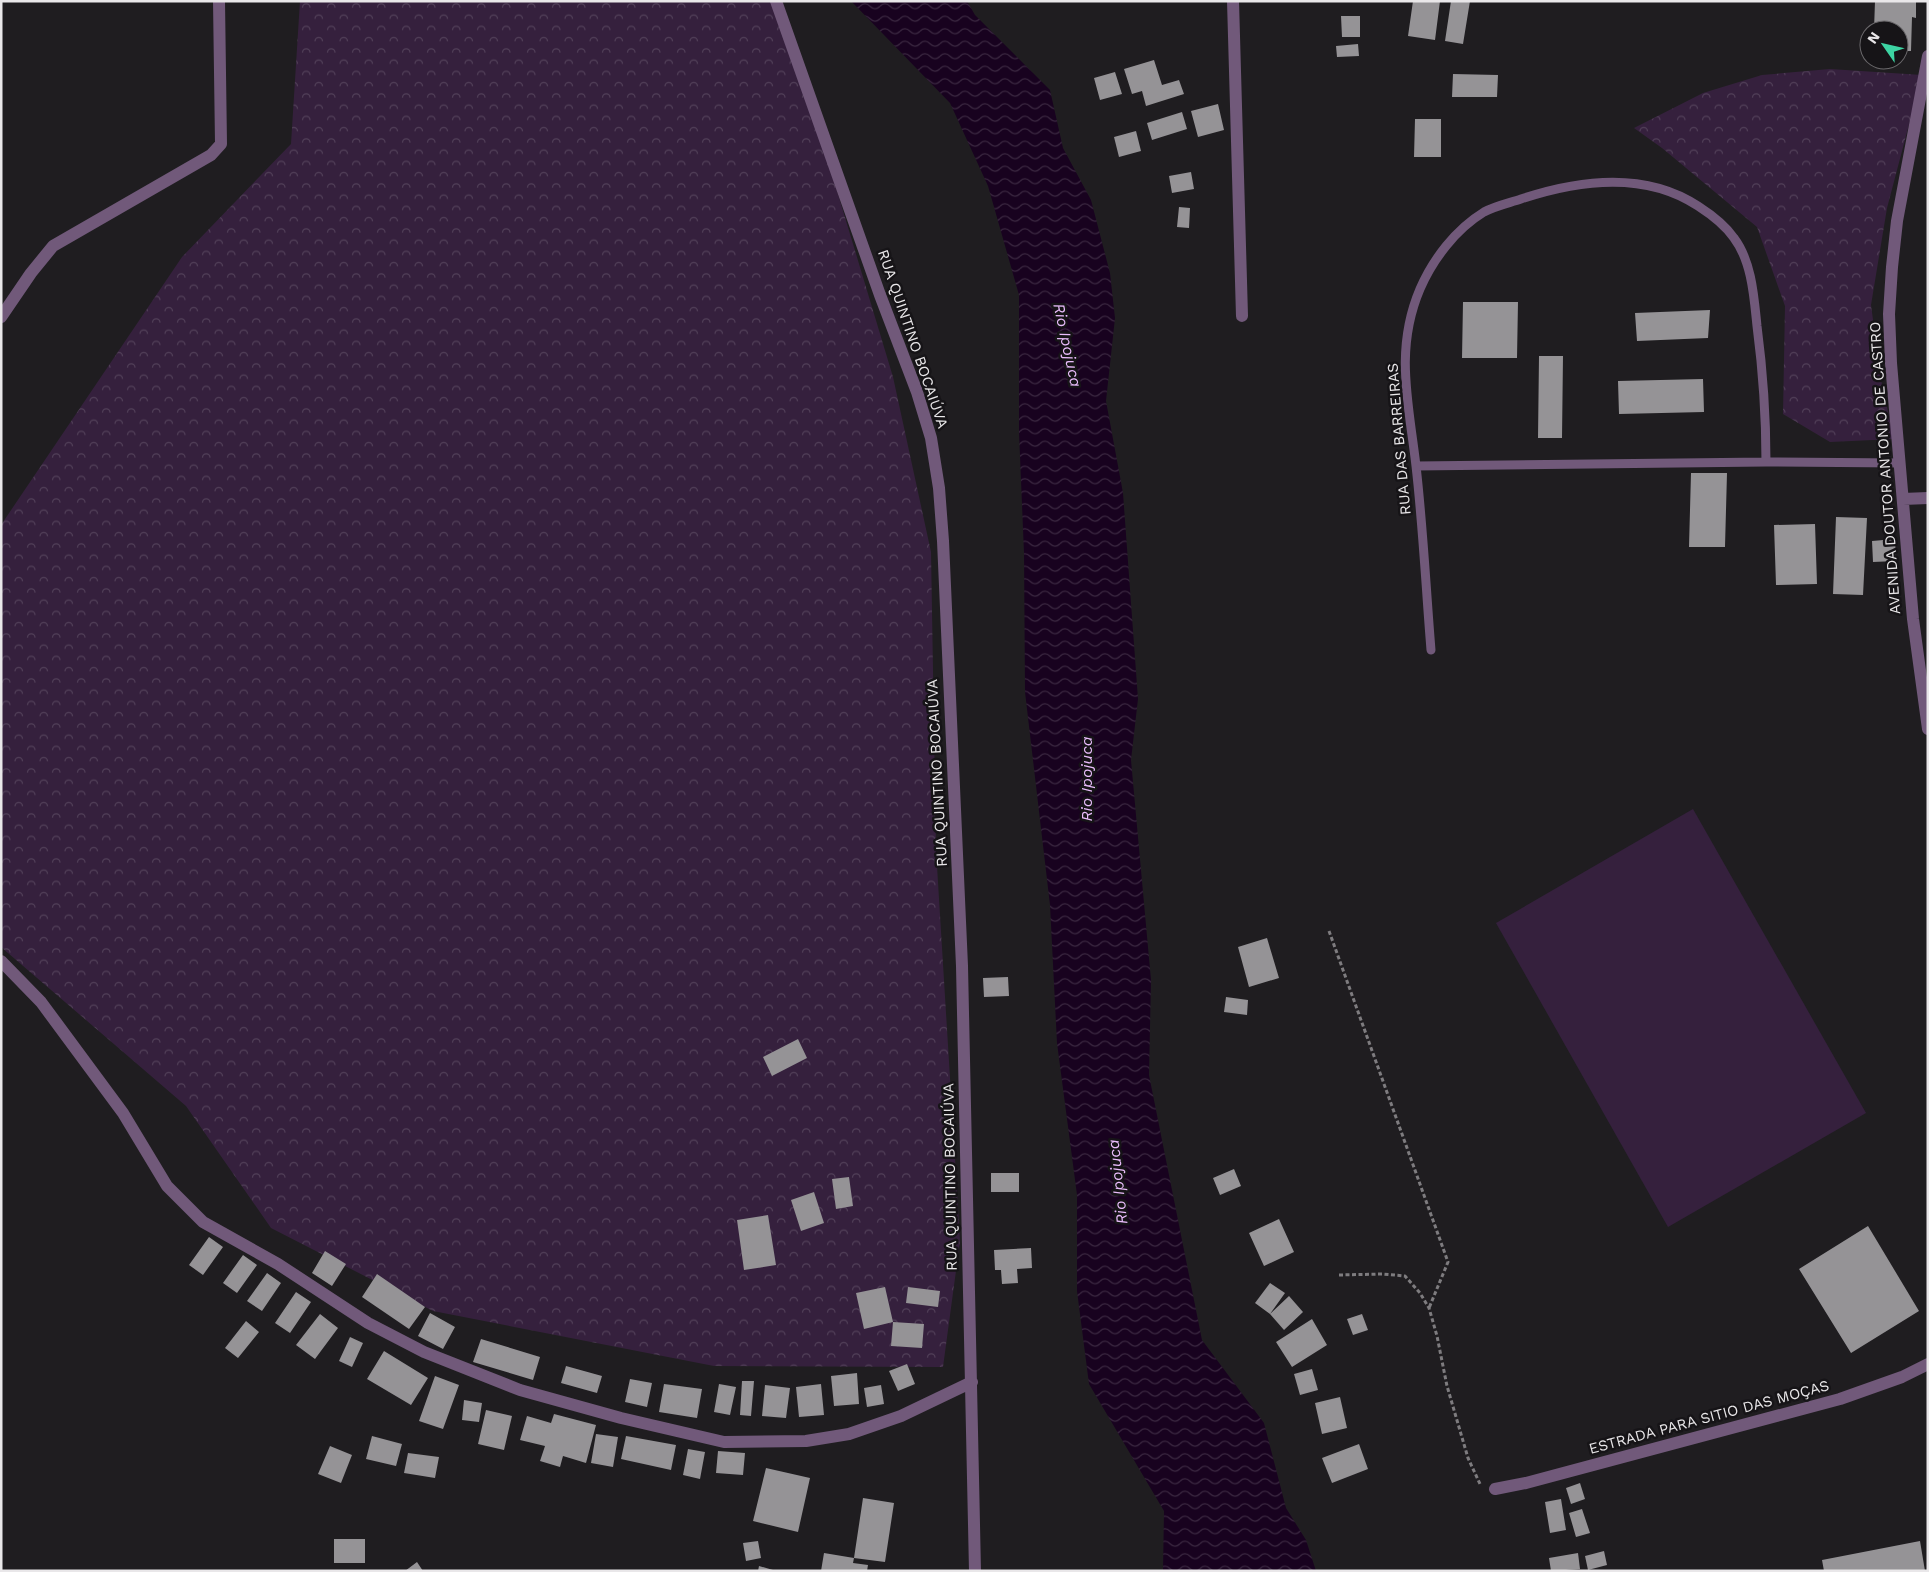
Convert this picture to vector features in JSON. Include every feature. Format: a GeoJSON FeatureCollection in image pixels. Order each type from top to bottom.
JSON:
{"type":"FeatureCollection","features":[{"type":"Feature","properties":{"kind":"street"},"geometry":{"type":"LineString","coordinates":[[1,317],[31,273],[53,246],[211,155],[222,144],[219,1]]}},
{"type":"Feature","properties":{"kind":"street","name":"RUA QUINTINO BOCAIÚVA"},"geometry":{"type":"LineString","coordinates":[[776,1],[880,295],[917,392],[931,438],[939,488],[962,966],[975,1571]]}},
{"type":"Feature","properties":{"kind":"street"},"geometry":{"type":"LineString","coordinates":[[1233,1],[1242,316]]}},
{"type":"Feature","properties":{"kind":"street","name":"AVENIDA DOUTOR ANTONIO DE CASTRO"},"geometry":{"type":"LineString","coordinates":[[1928,56],[1897,221],[1892,267],[1890,314],[1891,363],[1912,619],[1928,729]]}},
{"type":"Feature","properties":{"kind":"street"},"geometry":{"type":"LineString","coordinates":[[1902,499],[1928,498]]}},
{"type":"Feature","properties":{"kind":"street"},"geometry":{"type":"LineString","coordinates":[[1,961],[41,1002],[123,1114],[167,1186],[203,1222],[278,1264],[368,1324],[424,1352],[520,1390],[621,1418],[724,1442],[806,1441],[849,1434],[902,1416],[972,1382]]}},
{"type":"Feature","properties":{"kind":"street","name":"ESTRADA PARA SITIO DAS MOÇAS"},"geometry":{"type":"LineString","coordinates":[[1495,1489],[1526,1483],[1840,1399],[1902,1377],[1928,1364]]}},
{"type":"Feature","properties":{"kind":"lane","name":"RUA DAS BARREIRAS"},"geometry":{"type":"LineString","coordinates":[[1431,650],[1416,466],[1405,388],[1405,355],[1409,324],[1420,289],[1438,258],[1458,231],[1486,211],[1546,191],[1595,183],[1623,181],[1654,186],[1683,196],[1714,216],[1735,239],[1748,265],[1764,398],[1766,462]]}},
{"type":"Feature","properties":{"kind":"lane"},"geometry":{"type":"LineString","coordinates":[[1416,466],[1766,462],[1900,463]]}},
{"type":"Feature","properties":{"kind":"path"},"geometry":{"type":"LineString","coordinates":[[1329,931],[1448,1262],[1429,1308]]}},
{"type":"Feature","properties":{"kind":"path"},"geometry":{"type":"LineString","coordinates":[[1339,1275],[1383,1274],[1405,1276],[1420,1292],[1429,1308],[1447,1386],[1468,1458],[1478,1483],[1488,1491],[1495,1489]]}},
{"type":"Feature","properties":{"kind":"green space"},"geometry":{"type":"Polygon","coordinates":[[[300,1],[777,1],[782,8],[893,377],[931,552],[936,850],[960,1241],[943,1367],[714,1366],[433,1311],[271,1228],[186,1106],[1,947],[1,525],[182,257],[291,144],[300,1]]]}},
{"type":"Feature","properties":{"kind":"green space"},"geometry":{"type":"Polygon","coordinates":[[[1830,69],[1922,75],[1887,208],[1871,305],[1881,380],[1894,439],[1830,442],[1783,414],[1785,306],[1757,227],[1662,148],[1634,128],[1703,93],[1762,75],[1830,69]]]}},
{"type":"Feature","properties":{"kind":"green space"},"geometry":{"type":"Polygon","coordinates":[[[1693,809],[1866,1113],[1668,1227],[1496,923],[1693,809]]]}},
{"type":"Feature","properties":{"kind":"water","name":"Rio Ipojuca"},"geometry":{"type":"Polygon","coordinates":[[[851,1],[967,1],[975,15],[1050,90],[1063,148],[1091,200],[1110,273],[1115,318],[1106,401],[1123,493],[1138,699],[1131,760],[1151,980],[1149,1075],[1202,1340],[1264,1423],[1286,1508],[1306,1540],[1316,1571],[1163,1571],[1164,1511],[1089,1384],[1077,1291],[1077,1195],[1057,1043],[1050,905],[1025,692],[1024,553],[1019,432],[1019,295],[988,186],[950,103],[851,1]]]}},
{"type":"Feature","properties":{"kind":"building"},"geometry":{"type":"Polygon","coordinates":[[[1413,1],[1440,1],[1435,40],[1408,36],[1413,1]]]}},
{"type":"Feature","properties":{"kind":"building"},"geometry":{"type":"Polygon","coordinates":[[[1451,1],[1470,1],[1463,44],[1445,41],[1451,1]]]}},
{"type":"Feature","properties":{"kind":"building"},"geometry":{"type":"Polygon","coordinates":[[[1875,1],[1916,1],[1916,18],[1912,17],[1911,51],[1909,51],[1909,20],[1874,20],[1875,1]]]}},
{"type":"Feature","properties":{"kind":"building"},"geometry":{"type":"Polygon","coordinates":[[[1341,16],[1360,16],[1360,37],[1342,37],[1341,16]]]}},
{"type":"Feature","properties":{"kind":"building"},"geometry":{"type":"Polygon","coordinates":[[[1358,44],[1359,56],[1337,57],[1336,46],[1358,44]]]}},
{"type":"Feature","properties":{"kind":"building"},"geometry":{"type":"Polygon","coordinates":[[[1154,60],[1162,85],[1179,80],[1184,94],[1146,106],[1142,91],[1132,94],[1124,69],[1154,60]]]}},
{"type":"Feature","properties":{"kind":"building"},"geometry":{"type":"Polygon","coordinates":[[[1115,72],[1122,94],[1100,100],[1094,78],[1115,72]]]}},
{"type":"Feature","properties":{"kind":"building"},"geometry":{"type":"Polygon","coordinates":[[[1453,74],[1498,75],[1497,97],[1452,97],[1453,74]]]}},
{"type":"Feature","properties":{"kind":"building"},"geometry":{"type":"Polygon","coordinates":[[[1218,104],[1224,130],[1198,137],[1191,111],[1218,104]]]}},
{"type":"Feature","properties":{"kind":"building"},"geometry":{"type":"Polygon","coordinates":[[[1182,112],[1187,129],[1152,140],[1147,123],[1182,112]]]}},
{"type":"Feature","properties":{"kind":"building"},"geometry":{"type":"Polygon","coordinates":[[[1415,119],[1441,119],[1441,157],[1414,157],[1415,119]]]}},
{"type":"Feature","properties":{"kind":"building"},"geometry":{"type":"Polygon","coordinates":[[[1136,131],[1141,151],[1119,157],[1114,137],[1136,131]]]}},
{"type":"Feature","properties":{"kind":"building"},"geometry":{"type":"Polygon","coordinates":[[[1191,172],[1194,189],[1172,193],[1169,176],[1191,172]]]}},
{"type":"Feature","properties":{"kind":"building"},"geometry":{"type":"Polygon","coordinates":[[[1179,207],[1190,208],[1189,228],[1177,227],[1179,207]]]}},
{"type":"Feature","properties":{"kind":"building"},"geometry":{"type":"Polygon","coordinates":[[[1463,302],[1518,302],[1517,358],[1462,358],[1463,302]]]}},
{"type":"Feature","properties":{"kind":"building"},"geometry":{"type":"Polygon","coordinates":[[[1710,310],[1708,338],[1637,341],[1635,313],[1710,310]]]}},
{"type":"Feature","properties":{"kind":"building"},"geometry":{"type":"Polygon","coordinates":[[[1539,356],[1563,356],[1562,438],[1538,438],[1539,356]]]}},
{"type":"Feature","properties":{"kind":"building"},"geometry":{"type":"Polygon","coordinates":[[[1703,379],[1704,412],[1619,414],[1618,381],[1703,379]]]}},
{"type":"Feature","properties":{"kind":"building"},"geometry":{"type":"Polygon","coordinates":[[[1691,473],[1727,473],[1725,547],[1689,547],[1691,473]]]}},
{"type":"Feature","properties":{"kind":"building"},"geometry":{"type":"Polygon","coordinates":[[[1836,517],[1867,518],[1863,595],[1833,594],[1836,517]]]}},
{"type":"Feature","properties":{"kind":"building"},"geometry":{"type":"Polygon","coordinates":[[[1815,524],[1817,584],[1776,585],[1774,525],[1815,524]]]}},
{"type":"Feature","properties":{"kind":"building"},"geometry":{"type":"Polygon","coordinates":[[[1895,539],[1896,561],[1873,562],[1872,541],[1895,539]]]}},
{"type":"Feature","properties":{"kind":"building"},"geometry":{"type":"Polygon","coordinates":[[[1267,938],[1279,978],[1249,987],[1238,947],[1267,938]]]}},
{"type":"Feature","properties":{"kind":"building"},"geometry":{"type":"Polygon","coordinates":[[[1008,977],[1009,996],[984,997],[983,978],[1008,977]]]}},
{"type":"Feature","properties":{"kind":"building"},"geometry":{"type":"Polygon","coordinates":[[[1226,997],[1248,1000],[1247,1015],[1224,1012],[1226,997]]]}},
{"type":"Feature","properties":{"kind":"building"},"geometry":{"type":"Polygon","coordinates":[[[798,1039],[807,1058],[772,1076],[763,1057],[798,1039]]]}},
{"type":"Feature","properties":{"kind":"building"},"geometry":{"type":"Polygon","coordinates":[[[1234,1169],[1241,1186],[1220,1195],[1213,1178],[1234,1169]]]}},
{"type":"Feature","properties":{"kind":"building"},"geometry":{"type":"Polygon","coordinates":[[[991,1173],[1019,1173],[1019,1192],[991,1192],[991,1173]]]}},
{"type":"Feature","properties":{"kind":"building"},"geometry":{"type":"Polygon","coordinates":[[[849,1177],[853,1206],[836,1209],[832,1179],[849,1177]]]}},
{"type":"Feature","properties":{"kind":"building"},"geometry":{"type":"Polygon","coordinates":[[[814,1192],[824,1223],[801,1231],[791,1200],[814,1192]]]}},
{"type":"Feature","properties":{"kind":"building"},"geometry":{"type":"Polygon","coordinates":[[[768,1215],[776,1265],[744,1270],[737,1220],[768,1215]]]}},
{"type":"Feature","properties":{"kind":"building"},"geometry":{"type":"Polygon","coordinates":[[[1279,1219],[1294,1252],[1264,1266],[1249,1233],[1279,1219]]]}},
{"type":"Feature","properties":{"kind":"building"},"geometry":{"type":"Polygon","coordinates":[[[1868,1226],[1919,1311],[1851,1353],[1799,1269],[1868,1226]]]}},
{"type":"Feature","properties":{"kind":"building"},"geometry":{"type":"Polygon","coordinates":[[[209,1237],[223,1247],[203,1275],[189,1265],[209,1237]]]}},
{"type":"Feature","properties":{"kind":"building"},"geometry":{"type":"Polygon","coordinates":[[[1031,1248],[1032,1268],[1017,1269],[1018,1283],[1002,1284],[1001,1270],[995,1270],[994,1250],[1031,1248]]]}},
{"type":"Feature","properties":{"kind":"building"},"geometry":{"type":"Polygon","coordinates":[[[325,1251],[346,1264],[332,1286],[312,1273],[325,1251]]]}},
{"type":"Feature","properties":{"kind":"building"},"geometry":{"type":"Polygon","coordinates":[[[243,1255],[257,1265],[237,1293],[223,1283],[243,1255]]]}},
{"type":"Feature","properties":{"kind":"building"},"geometry":{"type":"Polygon","coordinates":[[[267,1273],[281,1283],[262,1311],[247,1301],[267,1273]]]}},
{"type":"Feature","properties":{"kind":"building"},"geometry":{"type":"Polygon","coordinates":[[[377,1274],[425,1307],[409,1329],[362,1297],[377,1274]]]}},
{"type":"Feature","properties":{"kind":"building"},"geometry":{"type":"Polygon","coordinates":[[[1270,1283],[1285,1293],[1270,1314],[1255,1303],[1270,1283]]]}},
{"type":"Feature","properties":{"kind":"building"},"geometry":{"type":"Polygon","coordinates":[[[885,1287],[893,1322],[864,1329],[856,1293],[885,1287]]]}},
{"type":"Feature","properties":{"kind":"building"},"geometry":{"type":"Polygon","coordinates":[[[908,1287],[940,1291],[938,1307],[906,1303],[908,1287]]]}},
{"type":"Feature","properties":{"kind":"building"},"geometry":{"type":"Polygon","coordinates":[[[296,1292],[311,1302],[290,1333],[275,1323],[296,1292]]]}},
{"type":"Feature","properties":{"kind":"building"},"geometry":{"type":"Polygon","coordinates":[[[1289,1296],[1303,1312],[1284,1330],[1270,1314],[1289,1296]]]}},
{"type":"Feature","properties":{"kind":"building"},"geometry":{"type":"Polygon","coordinates":[[[430,1313],[455,1327],[443,1349],[418,1336],[430,1313]]]}},
{"type":"Feature","properties":{"kind":"building"},"geometry":{"type":"Polygon","coordinates":[[[320,1314],[338,1328],[315,1359],[296,1345],[320,1314]]]}},
{"type":"Feature","properties":{"kind":"building"},"geometry":{"type":"Polygon","coordinates":[[[1362,1314],[1368,1330],[1353,1335],[1347,1319],[1362,1314]]]}},
{"type":"Feature","properties":{"kind":"building"},"geometry":{"type":"Polygon","coordinates":[[[1312,1319],[1327,1345],[1292,1367],[1276,1342],[1312,1319]]]}},
{"type":"Feature","properties":{"kind":"building"},"geometry":{"type":"Polygon","coordinates":[[[246,1321],[259,1332],[238,1358],[225,1348],[246,1321]]]}},
{"type":"Feature","properties":{"kind":"building"},"geometry":{"type":"Polygon","coordinates":[[[893,1322],[924,1324],[922,1348],[891,1346],[893,1322]]]}},
{"type":"Feature","properties":{"kind":"building"},"geometry":{"type":"Polygon","coordinates":[[[350,1337],[363,1343],[352,1367],[339,1361],[350,1337]]]}},
{"type":"Feature","properties":{"kind":"building"},"geometry":{"type":"Polygon","coordinates":[[[481,1339],[540,1357],[533,1380],[473,1362],[481,1339]]]}},
{"type":"Feature","properties":{"kind":"building"},"geometry":{"type":"Polygon","coordinates":[[[384,1351],[428,1378],[411,1405],[367,1379],[384,1351]]]}},
{"type":"Feature","properties":{"kind":"building"},"geometry":{"type":"Polygon","coordinates":[[[907,1364],[915,1384],[898,1391],[889,1371],[907,1364]]]}},
{"type":"Feature","properties":{"kind":"building"},"geometry":{"type":"Polygon","coordinates":[[[566,1366],[602,1376],[597,1393],[561,1383],[566,1366]]]}},
{"type":"Feature","properties":{"kind":"building"},"geometry":{"type":"Polygon","coordinates":[[[1312,1369],[1318,1390],[1300,1395],[1294,1374],[1312,1369]]]}},
{"type":"Feature","properties":{"kind":"building"},"geometry":{"type":"Polygon","coordinates":[[[857,1373],[859,1404],[834,1406],[831,1376],[857,1373]]]}},
{"type":"Feature","properties":{"kind":"building"},"geometry":{"type":"Polygon","coordinates":[[[435,1376],[459,1385],[443,1429],[419,1421],[435,1376]]]}},
{"type":"Feature","properties":{"kind":"building"},"geometry":{"type":"Polygon","coordinates":[[[630,1379],[652,1383],[647,1407],[625,1402],[630,1379]]]}},
{"type":"Feature","properties":{"kind":"building"},"geometry":{"type":"Polygon","coordinates":[[[742,1381],[754,1381],[751,1416],[740,1415],[742,1381]]]}},
{"type":"Feature","properties":{"kind":"building"},"geometry":{"type":"Polygon","coordinates":[[[664,1384],[702,1389],[697,1418],[659,1412],[664,1384]]]}},
{"type":"Feature","properties":{"kind":"building"},"geometry":{"type":"Polygon","coordinates":[[[719,1384],[736,1387],[730,1415],[714,1412],[719,1384]]]}},
{"type":"Feature","properties":{"kind":"building"},"geometry":{"type":"Polygon","coordinates":[[[821,1384],[824,1415],[799,1417],[796,1387],[821,1384]]]}},
{"type":"Feature","properties":{"kind":"building"},"geometry":{"type":"Polygon","coordinates":[[[765,1385],[790,1388],[786,1418],[762,1416],[765,1385]]]}},
{"type":"Feature","properties":{"kind":"building"},"geometry":{"type":"Polygon","coordinates":[[[881,1385],[884,1404],[867,1407],[864,1388],[881,1385]]]}},
{"type":"Feature","properties":{"kind":"building"},"geometry":{"type":"Polygon","coordinates":[[[1340,1397],[1347,1428],[1322,1434],[1315,1403],[1340,1397]]]}},
{"type":"Feature","properties":{"kind":"building"},"geometry":{"type":"Polygon","coordinates":[[[464,1400],[482,1403],[479,1422],[462,1420],[464,1400]]]}},
{"type":"Feature","properties":{"kind":"building"},"geometry":{"type":"Polygon","coordinates":[[[486,1410],[512,1416],[504,1450],[478,1444],[486,1410]]]}},
{"type":"Feature","properties":{"kind":"building"},"geometry":{"type":"Polygon","coordinates":[[[554,1414],[596,1425],[586,1463],[563,1456],[560,1467],[540,1461],[545,1446],[520,1440],[527,1416],[551,1423],[554,1414]]]}},
{"type":"Feature","properties":{"kind":"building"},"geometry":{"type":"Polygon","coordinates":[[[596,1434],[618,1437],[613,1467],[591,1463],[596,1434]]]}},
{"type":"Feature","properties":{"kind":"building"},"geometry":{"type":"Polygon","coordinates":[[[372,1436],[402,1444],[396,1466],[366,1459],[372,1436]]]}},
{"type":"Feature","properties":{"kind":"building"},"geometry":{"type":"Polygon","coordinates":[[[626,1436],[676,1445],[671,1470],[621,1459],[626,1436]]]}},
{"type":"Feature","properties":{"kind":"building"},"geometry":{"type":"Polygon","coordinates":[[[1359,1444],[1368,1469],[1332,1483],[1322,1458],[1359,1444]]]}},
{"type":"Feature","properties":{"kind":"building"},"geometry":{"type":"Polygon","coordinates":[[[330,1446],[352,1455],[341,1483],[318,1474],[330,1446]]]}},
{"type":"Feature","properties":{"kind":"building"},"geometry":{"type":"Polygon","coordinates":[[[688,1449],[705,1452],[700,1479],[683,1475],[688,1449]]]}},
{"type":"Feature","properties":{"kind":"building"},"geometry":{"type":"Polygon","coordinates":[[[718,1451],[745,1453],[743,1475],[716,1473],[718,1451]]]}},
{"type":"Feature","properties":{"kind":"building"},"geometry":{"type":"Polygon","coordinates":[[[408,1453],[439,1457],[435,1478],[404,1473],[408,1453]]]}},
{"type":"Feature","properties":{"kind":"building"},"geometry":{"type":"Polygon","coordinates":[[[766,1468],[810,1478],[798,1532],[753,1521],[766,1468]]]}},
{"type":"Feature","properties":{"kind":"building"},"geometry":{"type":"Polygon","coordinates":[[[1580,1483],[1585,1499],[1571,1504],[1566,1488],[1580,1483]]]}},
{"type":"Feature","properties":{"kind":"building"},"geometry":{"type":"Polygon","coordinates":[[[863,1498],[894,1503],[885,1562],[854,1558],[863,1498]]]}},
{"type":"Feature","properties":{"kind":"building"},"geometry":{"type":"Polygon","coordinates":[[[1561,1499],[1566,1530],[1550,1533],[1545,1502],[1561,1499]]]}},
{"type":"Feature","properties":{"kind":"building"},"geometry":{"type":"Polygon","coordinates":[[[1582,1509],[1590,1533],[1576,1537],[1569,1513],[1582,1509]]]}},
{"type":"Feature","properties":{"kind":"building"},"geometry":{"type":"Polygon","coordinates":[[[334,1539],[365,1539],[365,1563],[334,1563],[334,1539]]]}},
{"type":"Feature","properties":{"kind":"building"},"geometry":{"type":"Polygon","coordinates":[[[758,1541],[761,1558],[746,1561],[743,1543],[758,1541]]]}},
{"type":"Feature","properties":{"kind":"building"},"geometry":{"type":"Polygon","coordinates":[[[1920,1541],[1925,1571],[1824,1571],[1822,1560],[1920,1541]]]}},
{"type":"Feature","properties":{"kind":"building"},"geometry":{"type":"Polygon","coordinates":[[[1604,1551],[1607,1565],[1588,1570],[1585,1556],[1604,1551]]]}},
{"type":"Feature","properties":{"kind":"building"},"geometry":{"type":"Polygon","coordinates":[[[824,1553],[854,1558],[853,1563],[868,1565],[867,1571],[821,1571],[824,1553]]]}},
{"type":"Feature","properties":{"kind":"building"},"geometry":{"type":"Polygon","coordinates":[[[1578,1553],[1580,1569],[1551,1571],[1549,1558],[1578,1553]]]}},
{"type":"Feature","properties":{"kind":"building"},"geometry":{"type":"Polygon","coordinates":[[[417,1562],[423,1571],[405,1571],[417,1562]]]}},
{"type":"Feature","properties":{"kind":"building"},"geometry":{"type":"Polygon","coordinates":[[[759,1566],[773,1570],[773,1571],[758,1571],[759,1566]]]}}]}
